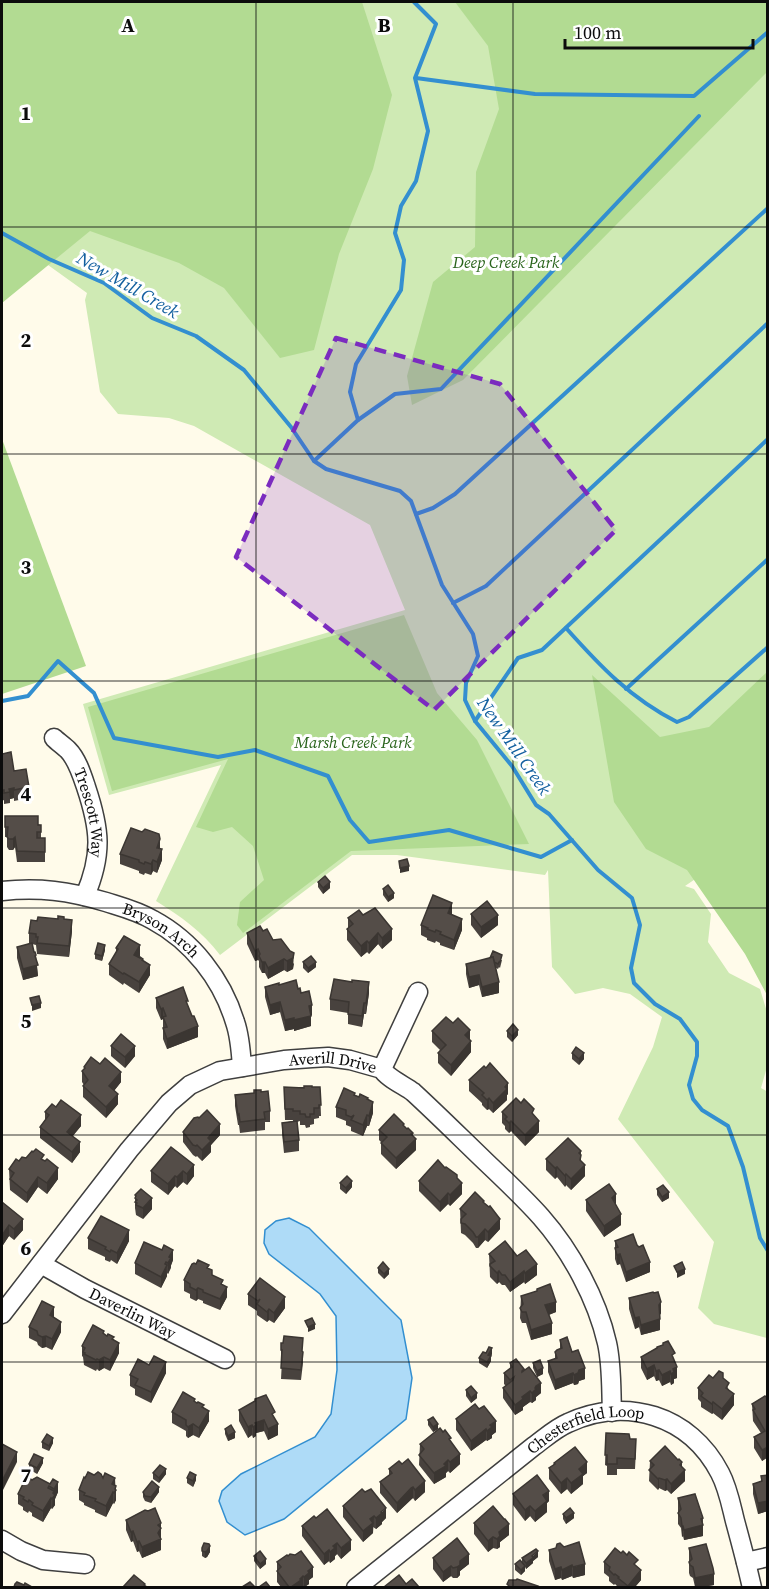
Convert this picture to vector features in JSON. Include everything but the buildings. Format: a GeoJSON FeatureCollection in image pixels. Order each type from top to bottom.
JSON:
{"type":"FeatureCollection","features":[{"type":"Feature","properties":{"kind":"street","name":"Trescott Way"},"geometry":{"type":"LineString","coordinates":[[54,738],[70,751],[81,772],[95,816],[98,833],[95,870],[85,896]]}},
{"type":"Feature","properties":{"kind":"street","name":"Bryson Arch"},"geometry":{"type":"LineString","coordinates":[[2,891],[26,888],[48,889],[85,896],[153,919],[185,942],[214,976],[225,996],[235,1022],[242,1067]]}},
{"type":"Feature","properties":{"kind":"street"},"geometry":{"type":"LineString","coordinates":[[382,1069],[418,992]]}},
{"type":"Feature","properties":{"kind":"street","name":"Averill Drive"},"geometry":{"type":"LineString","coordinates":[[2,1314],[129,1150],[169,1103],[190,1085],[220,1071],[284,1060],[328,1057],[350,1060],[382,1069],[385,1074],[413,1092],[542,1217],[568,1253],[595,1305],[607,1343],[611,1371],[612,1412]]}},
{"type":"Feature","properties":{"kind":"street","name":"Daverlin Way"},"geometry":{"type":"LineString","coordinates":[[41,1264],[85,1289],[225,1359]]}},
{"type":"Feature","properties":{"kind":"street","name":"Chesterfield Loop"},"geometry":{"type":"LineString","coordinates":[[356,1587],[534,1446],[562,1426],[601,1412],[652,1414],[663,1418],[679,1428],[706,1451],[720,1473],[732,1504],[752,1587]]}},
{"type":"Feature","properties":{"kind":"street"},"geometry":{"type":"LineString","coordinates":[[2,1540],[43,1560],[85,1564]]}},
{"type":"Feature","properties":{"kind":"street"},"geometry":{"type":"LineString","coordinates":[[746,1562],[768,1557]]}},
{"type":"Feature","properties":{"kind":"highlighted area"},"geometry":{"type":"Polygon","coordinates":[[[336,338],[500,384],[616,530],[434,710],[236,557],[336,338]]]}},
{"type":"Feature","properties":{"kind":"green space","name":"Deep Creek Park"},"geometry":{"type":"Polygon","coordinates":[[[2,2],[767,2],[767,872],[741,848],[685,886],[694,889],[711,914],[708,942],[729,973],[760,989],[767,1012],[767,1067],[761,1088],[768,1092],[767,1338],[714,1324],[698,1308],[714,1242],[618,1119],[653,1047],[662,1017],[630,994],[603,988],[575,994],[552,967],[548,870],[545,875],[397,855],[352,855],[220,955],[191,925],[156,901],[221,765],[109,795],[83,704],[405,610],[370,525],[194,426],[169,418],[118,414],[100,392],[85,300],[87,293],[48,265],[5,229],[2,2]]]}},
{"type":"Feature","properties":{"kind":"green space"},"geometry":{"type":"Polygon","coordinates":[[[2,2],[362,2],[392,95],[373,169],[339,254],[314,350],[280,358],[224,288],[179,263],[90,231],[2,303],[2,2]]]}},
{"type":"Feature","properties":{"kind":"green space"},"geometry":{"type":"Polygon","coordinates":[[[455,2],[767,2],[767,72],[463,380],[412,405],[407,376],[433,282],[475,247],[476,172],[499,109],[488,46],[455,2]]]}},
{"type":"Feature","properties":{"kind":"green space"},"geometry":{"type":"Polygon","coordinates":[[[2,439],[86,666],[2,694],[2,439]]]}},
{"type":"Feature","properties":{"kind":"green space","name":"Marsh Creek Park"},"geometry":{"type":"Polygon","coordinates":[[[404,615],[437,693],[477,740],[529,844],[351,851],[243,933],[237,925],[240,902],[264,880],[253,846],[232,827],[213,832],[196,827],[228,759],[112,791],[88,707],[404,615]]]}},
{"type":"Feature","properties":{"kind":"green space"},"geometry":{"type":"Polygon","coordinates":[[[767,672],[767,995],[745,954],[687,870],[646,849],[614,802],[592,675],[660,737],[709,727],[767,672]]]}},
{"type":"Feature","properties":{"kind":"water"},"geometry":{"type":"Polygon","coordinates":[[[289,1218],[309,1228],[401,1320],[412,1378],[406,1419],[284,1519],[245,1535],[227,1522],[219,1501],[222,1491],[241,1474],[315,1437],[331,1414],[337,1370],[336,1316],[320,1294],[269,1254],[264,1243],[265,1230],[276,1221],[289,1218]]]}},
{"type":"Feature","properties":{"kind":"waterway"},"geometry":{"type":"LineString","coordinates":[[314,461],[358,420],[350,392],[356,364],[401,290],[404,260],[395,233],[401,206],[416,181],[428,131],[415,78],[436,24],[414,2]]}},
{"type":"Feature","properties":{"kind":"waterway"},"geometry":{"type":"LineString","coordinates":[[416,78],[535,94],[694,96],[768,32]]}},
{"type":"Feature","properties":{"kind":"waterway"},"geometry":{"type":"LineString","coordinates":[[358,420],[395,394],[441,389],[699,116]]}},
{"type":"Feature","properties":{"kind":"waterway"},"geometry":{"type":"LineString","coordinates":[[416,514],[433,508],[455,494],[768,208]]}},
{"type":"Feature","properties":{"kind":"waterway","name":"New Mill Creek"},"geometry":{"type":"LineString","coordinates":[[2,233],[49,259],[104,283],[152,318],[196,336],[244,370],[291,427],[314,461],[326,469],[400,491],[411,501],[442,585],[473,634],[478,656],[466,683],[465,700],[475,721],[512,766],[536,805],[549,814],[598,870],[632,898],[640,925],[631,968],[634,983],[655,1004],[680,1019],[697,1042],[697,1056],[689,1085],[693,1099],[702,1110],[728,1126],[743,1167],[760,1238],[768,1251]]}},
{"type":"Feature","properties":{"kind":"waterway"},"geometry":{"type":"LineString","coordinates":[[453,603],[486,586],[768,323]]}},
{"type":"Feature","properties":{"kind":"waterway"},"geometry":{"type":"LineString","coordinates":[[475,721],[518,658],[542,650],[768,439]]}},
{"type":"Feature","properties":{"kind":"waterway"},"geometry":{"type":"LineString","coordinates":[[626,689],[768,559]]}},
{"type":"Feature","properties":{"kind":"waterway"},"geometry":{"type":"LineString","coordinates":[[566,628],[630,692],[677,722],[689,717],[768,647]]}},
{"type":"Feature","properties":{"kind":"waterway"},"geometry":{"type":"LineString","coordinates":[[2,701],[28,696],[58,661],[94,693],[114,738],[218,757],[255,750],[328,776],[350,820],[369,842],[449,830],[541,857],[572,840]]}}]}
